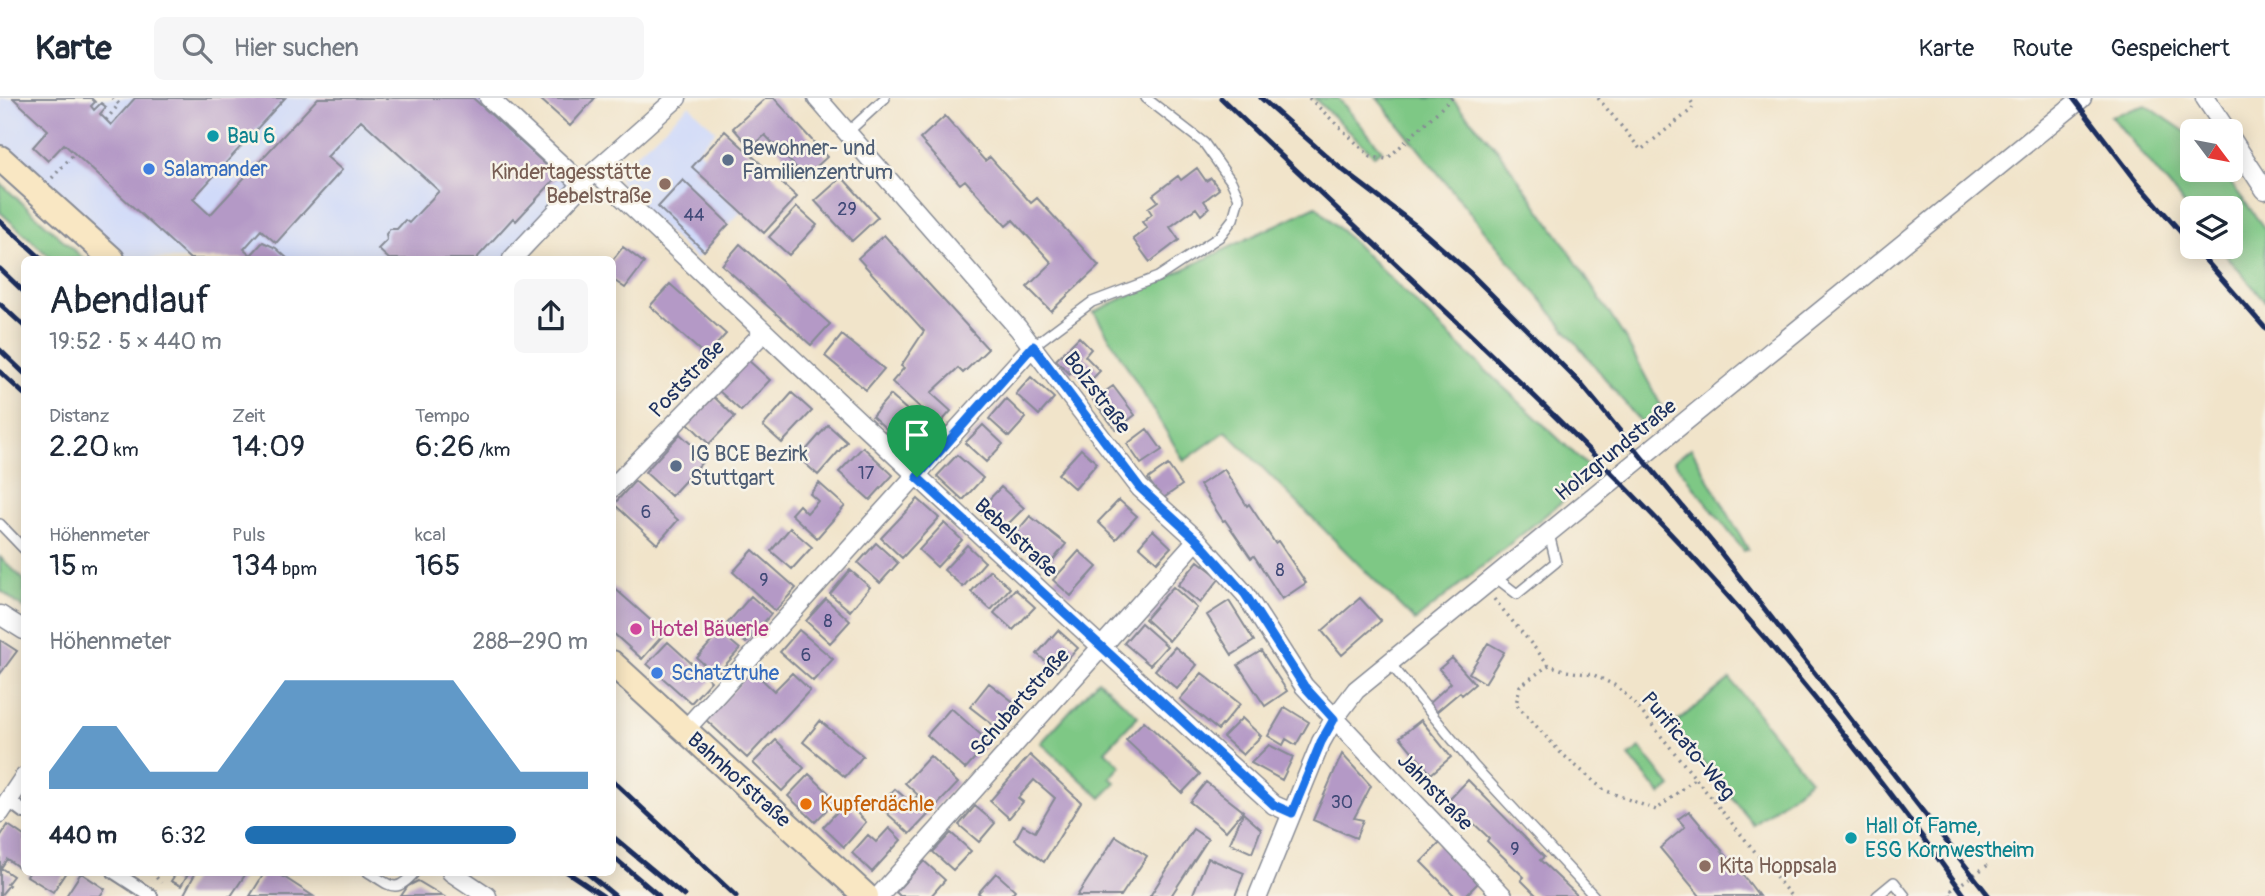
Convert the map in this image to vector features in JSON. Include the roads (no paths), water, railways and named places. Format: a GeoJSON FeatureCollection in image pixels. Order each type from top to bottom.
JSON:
{"type":"FeatureCollection","features":[{"type":"Feature","properties":{"kind":"main road"},"geometry":{"type":"LineString","coordinates":[[0,158],[109,256]]}},
{"type":"Feature","properties":{"kind":"main road","name":"Bahnhofstraße"},"geometry":{"type":"LineString","coordinates":[[616,667],[866,896]]}},
{"type":"Feature","properties":{"kind":"street","name":"Bebelstraße"},"geometry":{"type":"LineString","coordinates":[[489,98],[588,177],[764,332],[1100,647],[1274,805],[1292,813]]}},
{"type":"Feature","properties":{"kind":"street"},"geometry":{"type":"LineString","coordinates":[[515,256],[588,177],[677,98]]}},
{"type":"Feature","properties":{"kind":"street","name":"Bolzstraße"},"geometry":{"type":"LineString","coordinates":[[817,98],[1033,346],[1140,488],[1197,540],[1245,594],[1304,686],[1334,719]]}},
{"type":"Feature","properties":{"kind":"street","name":"Holzgrundstraße"},"geometry":{"type":"LineString","coordinates":[[1258,896],[1321,742],[1356,690],[2082,98]]}},
{"type":"Feature","properties":{"kind":"street"},"geometry":{"type":"LineString","coordinates":[[2205,98],[2219,119]]}},
{"type":"Feature","properties":{"kind":"street"},"geometry":{"type":"LineString","coordinates":[[2244,158],[2265,190]]}},
{"type":"Feature","properties":{"kind":"street","name":"Poststraße"},"geometry":{"type":"LineString","coordinates":[[616,484],[764,332]]}},
{"type":"Feature","properties":{"kind":"street"},"geometry":{"type":"LineString","coordinates":[[684,731],[1033,346]]}},
{"type":"Feature","properties":{"kind":"street","name":"Schubartstraße"},"geometry":{"type":"LineString","coordinates":[[879,896],[1197,540]]}},
{"type":"Feature","properties":{"kind":"street"},"geometry":{"type":"LineString","coordinates":[[0,615],[21,628]]}},
{"type":"Feature","properties":{"kind":"street","name":"Jahnstraße"},"geometry":{"type":"LineString","coordinates":[[1334,719],[1497,894]]}},
{"type":"Feature","properties":{"kind":"street"},"geometry":{"type":"LineString","coordinates":[[21,781],[3,803],[21,811]]}},
{"type":"Feature","properties":{"kind":"street"},"geometry":{"type":"LineString","coordinates":[[120,876],[151,896]]}},
{"type":"Feature","properties":{"kind":"street"},"geometry":{"type":"LineString","coordinates":[[457,876],[487,896]]}},
{"type":"Feature","properties":{"kind":"lane"},"geometry":{"type":"LineString","coordinates":[[848,132],[884,98]]}},
{"type":"Feature","properties":{"kind":"lane"},"geometry":{"type":"LineString","coordinates":[[1033,346],[1091,302],[1158,276],[1219,237],[1233,219],[1239,198],[1231,181],[1204,143],[1146,98]]}},
{"type":"Feature","properties":{"kind":"lane"},"geometry":{"type":"LineString","coordinates":[[0,524],[21,546]]}},
{"type":"Feature","properties":{"kind":"lane"},"geometry":{"type":"LineString","coordinates":[[1489,582],[1517,594],[1556,562],[1549,534]]}},
{"type":"Feature","properties":{"kind":"lane"},"geometry":{"type":"LineString","coordinates":[[1389,662],[1474,766],[1594,896]]}},
{"type":"Feature","properties":{"kind":"lane"},"geometry":{"type":"LineString","coordinates":[[375,876],[396,887],[403,885],[411,876]]}},
{"type":"Feature","properties":{"kind":"lane"},"geometry":{"type":"LineString","coordinates":[[1877,896],[1894,883],[1905,896]]}},
{"type":"Feature","properties":{"kind":"railway"},"geometry":{"type":"LineString","coordinates":[[1221,98],[1522,384],[1697,562],[1836,724],[1965,896]]}},
{"type":"Feature","properties":{"kind":"railway"},"geometry":{"type":"LineString","coordinates":[[1261,98],[1339,167],[1415,225],[1470,273],[1581,384],[1717,548],[1989,896]]}},
{"type":"Feature","properties":{"kind":"railway"},"geometry":{"type":"LineString","coordinates":[[2073,98],[2138,183],[2180,231]]}},
{"type":"Feature","properties":{"kind":"railway"},"geometry":{"type":"LineString","coordinates":[[0,221],[39,256]]}},
{"type":"Feature","properties":{"kind":"railway"},"geometry":{"type":"LineString","coordinates":[[2205,259],[2265,328]]}},
{"type":"Feature","properties":{"kind":"railway"},"geometry":{"type":"LineString","coordinates":[[0,269],[21,289]]}},
{"type":"Feature","properties":{"kind":"railway"},"geometry":{"type":"LineString","coordinates":[[0,304],[21,323]]}},
{"type":"Feature","properties":{"kind":"railway"},"geometry":{"type":"LineString","coordinates":[[0,350],[21,370]]}},
{"type":"Feature","properties":{"kind":"railway"},"geometry":{"type":"LineString","coordinates":[[0,372],[21,391]]}},
{"type":"Feature","properties":{"kind":"railway"},"geometry":{"type":"LineString","coordinates":[[616,784],[736,896]]}},
{"type":"Feature","properties":{"kind":"railway"},"geometry":{"type":"LineString","coordinates":[[616,839],[684,896]]}},
{"type":"Feature","properties":{"kind":"railway"},"geometry":{"type":"LineString","coordinates":[[616,859],[659,896]]}},
{"type":"Feature","properties":{"kind":"railway"},"geometry":{"type":"LineString","coordinates":[[573,876],[603,896]]}},
{"type":"Feature","properties":{"kind":"railway"},"geometry":{"type":"LineString","coordinates":[[591,876],[615,896]]}},
{"type":"Feature","properties":{"kind":"place","name":"Bau 6"},"geometry":{"type":"Point","coordinates":[213,136]}},
{"type":"Feature","properties":{"kind":"place","name":"Bewohner- und Familienzentrum"},"geometry":{"type":"Point","coordinates":[728,160]}},
{"type":"Feature","properties":{"kind":"place","name":"Salamander"},"geometry":{"type":"Point","coordinates":[149,169]}},
{"type":"Feature","properties":{"kind":"place","name":"Kindertagesstätte Bebelstraße"},"geometry":{"type":"Point","coordinates":[665,184]}},
{"type":"Feature","properties":{"kind":"place","name":"IG BCE Bezirk Stuttgart"},"geometry":{"type":"Point","coordinates":[676,466]}},
{"type":"Feature","properties":{"kind":"place","name":"Hotel Bäuerle"},"geometry":{"type":"Point","coordinates":[636,629]}},
{"type":"Feature","properties":{"kind":"place","name":"Schatztruhe"},"geometry":{"type":"Point","coordinates":[657,673]}},
{"type":"Feature","properties":{"kind":"place","name":"Kupferdächle"},"geometry":{"type":"Point","coordinates":[806,804]}},
{"type":"Feature","properties":{"kind":"place","name":"Hall of Fame, ESG Kornwestheim"},"geometry":{"type":"Point","coordinates":[1851,838]}},
{"type":"Feature","properties":{"kind":"place","name":"Kita Hoppsala"},"geometry":{"type":"Point","coordinates":[1705,866]}}]}
